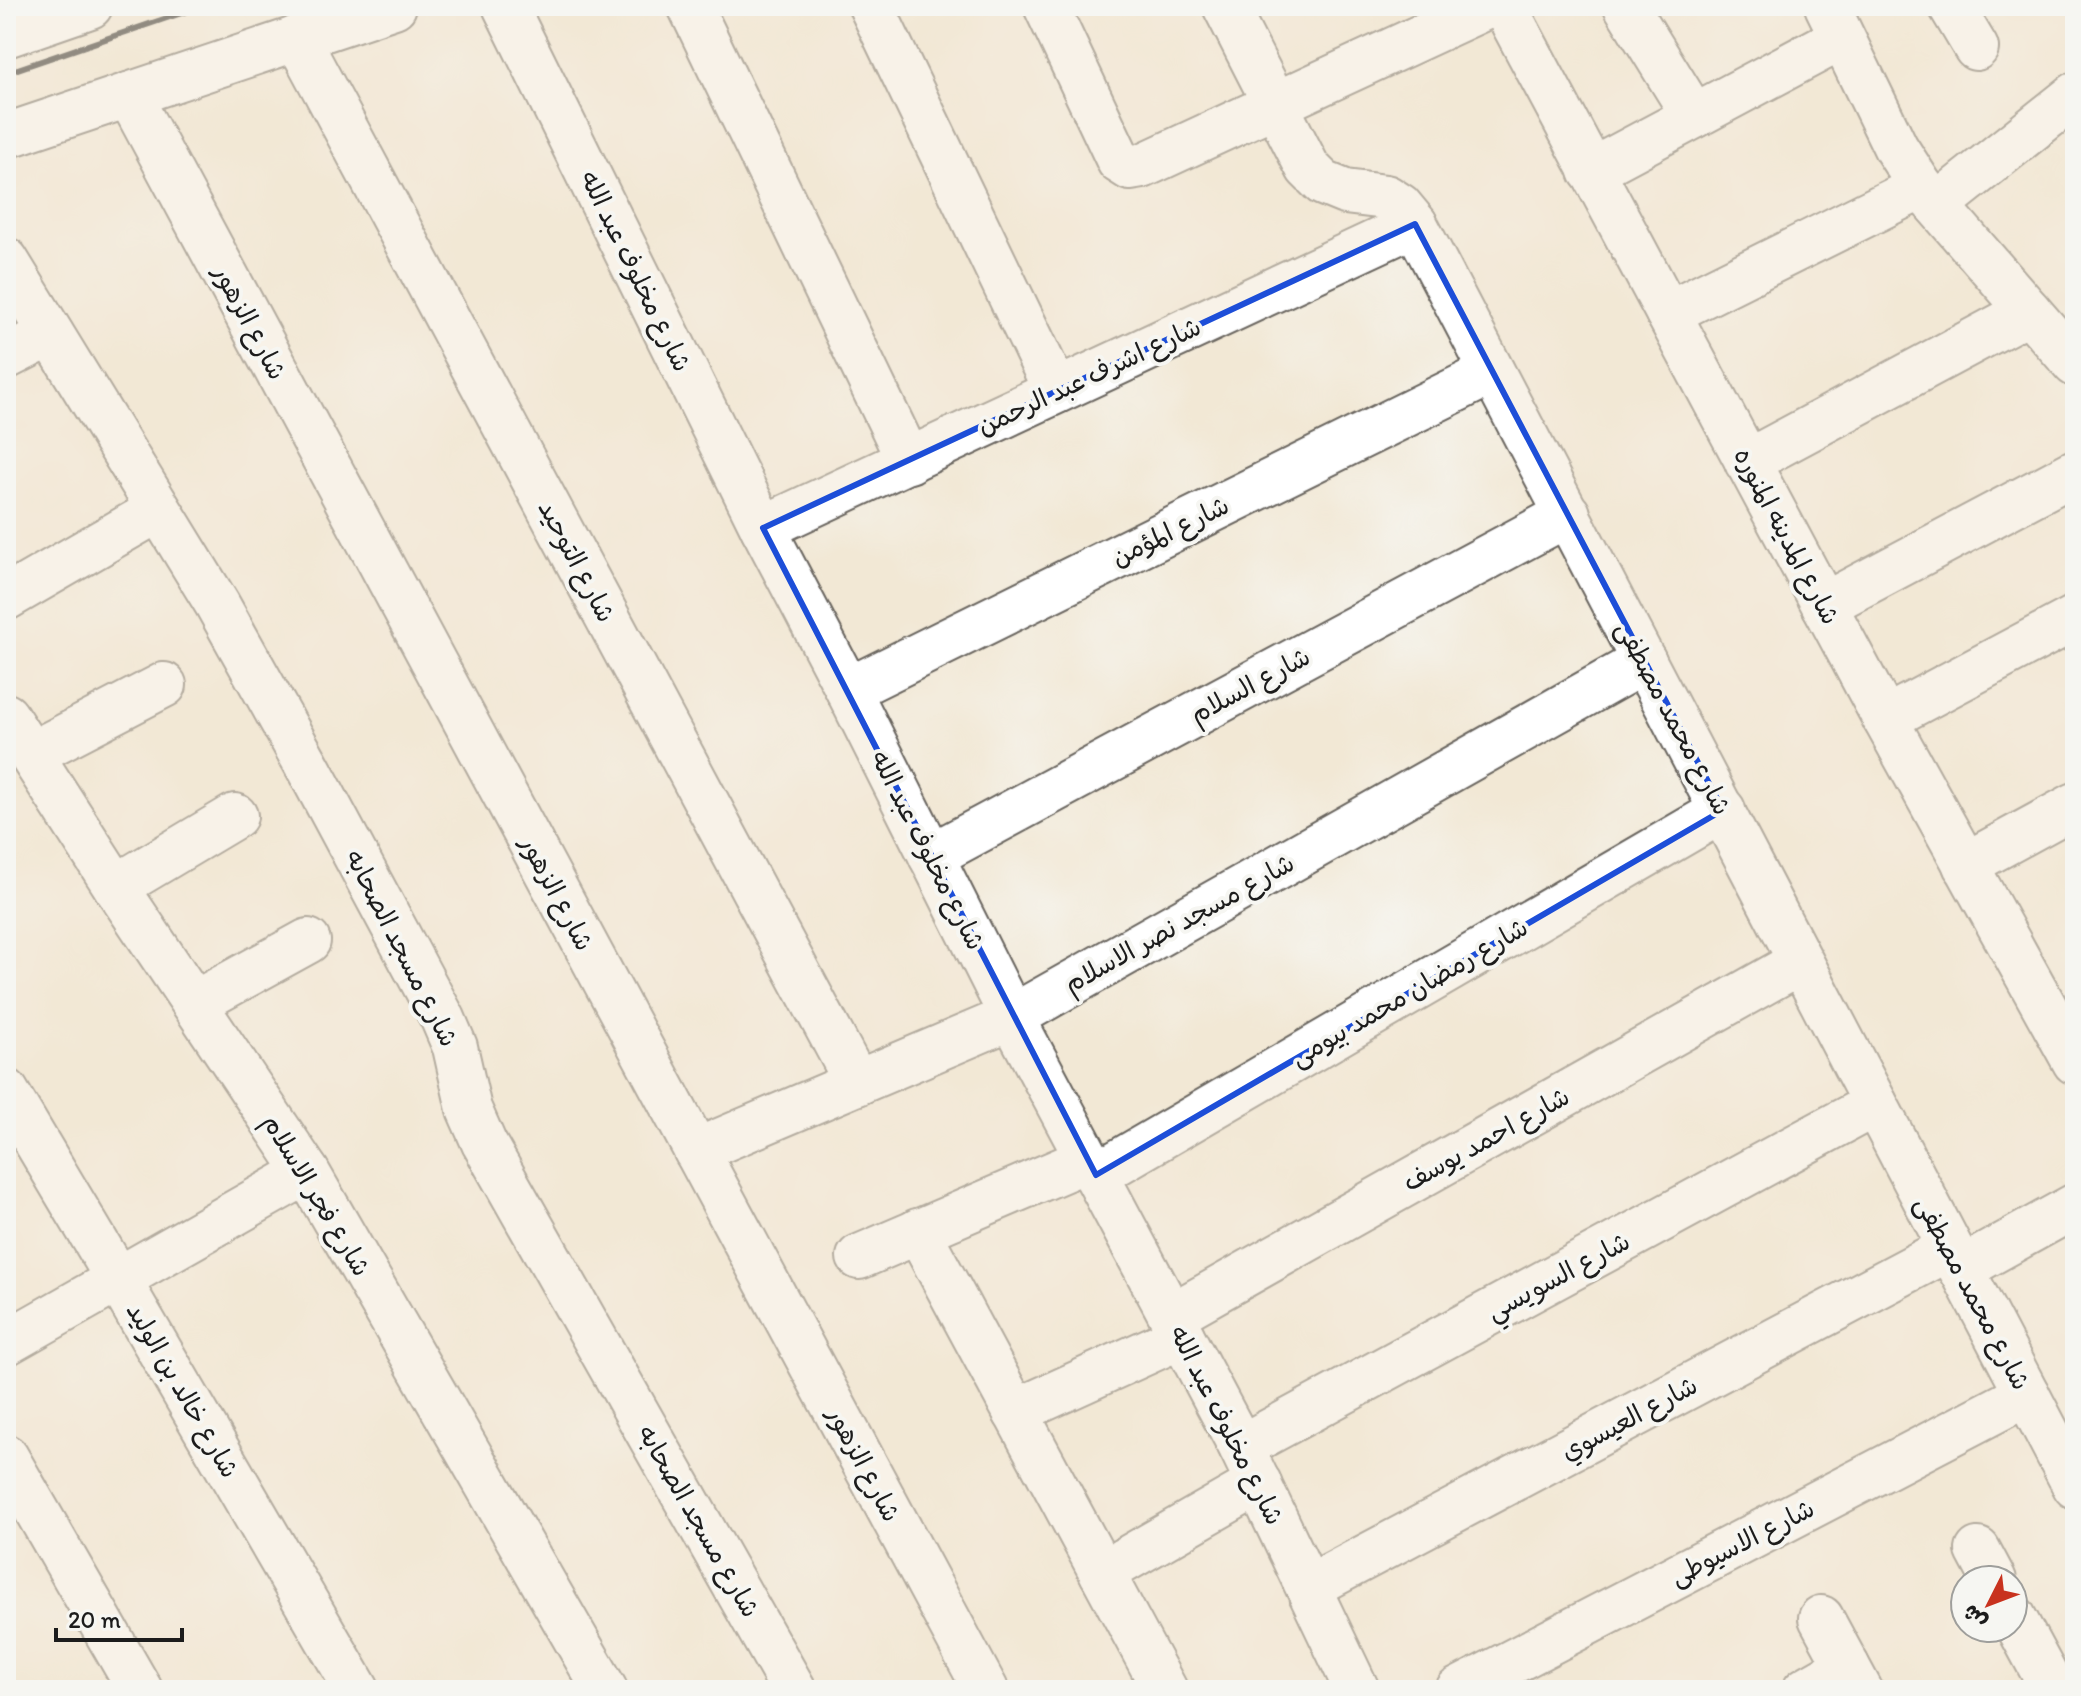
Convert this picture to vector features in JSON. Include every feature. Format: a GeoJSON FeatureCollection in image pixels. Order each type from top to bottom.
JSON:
{"type":"FeatureCollection","features":[{"type":"Feature","properties":{"kind":"street"},"geometry":{"type":"LineString","coordinates":[[6,35],[90,6]]}},
{"type":"Feature","properties":{"kind":"street"},"geometry":{"type":"LineString","coordinates":[[6,136],[394,6]]}},
{"type":"Feature","properties":{"kind":"street","name":"شارع مخلوف عبد الله"},"geometry":{"type":"LineString","coordinates":[[505,6],[763,528],[1012,1017],[1250,1465],[1357,1690]]}},
{"type":"Feature","properties":{"kind":"street"},"geometry":{"type":"LineString","coordinates":[[690,6],[909,461]]}},
{"type":"Feature","properties":{"kind":"street"},"geometry":{"type":"LineString","coordinates":[[871,6],[1056,391]]}},
{"type":"Feature","properties":{"kind":"street"},"geometry":{"type":"LineString","coordinates":[[1046,6],[1119,161],[1130,168],[1142,166],[1275,105],[1435,17],[1488,6]]}},
{"type":"Feature","properties":{"kind":"street","name":"شارع محمد مصطفى"},"geometry":{"type":"LineString","coordinates":[[1225,6],[1308,168],[1323,183],[1345,192],[1386,197],[1400,206],[1415,224],[2075,1486]]}},
{"type":"Feature","properties":{"kind":"street","name":"شارع المدينه المنوره"},"geometry":{"type":"LineString","coordinates":[[1504,6],[1965,865],[2060,997],[2075,1062]]}},
{"type":"Feature","properties":{"kind":"street"},"geometry":{"type":"LineString","coordinates":[[1626,6],[1694,116]]}},
{"type":"Feature","properties":{"kind":"street"},"geometry":{"type":"LineString","coordinates":[[1951,6],[1976,48]]}},
{"type":"Feature","properties":{"kind":"street"},"geometry":{"type":"LineString","coordinates":[[1591,171],[1694,116],[1834,22],[1896,148],[1929,196],[2029,311],[2071,352]]}},
{"type":"Feature","properties":{"kind":"street","name":"شارع التوحيد"},"geometry":{"type":"LineString","coordinates":[[297,38],[857,1083]]}},
{"type":"Feature","properties":{"kind":"street","name":"شارع الزهور"},"geometry":{"type":"LineString","coordinates":[[129,95],[986,1690]]}},
{"type":"Feature","properties":{"kind":"street"},"geometry":{"type":"LineString","coordinates":[[1668,313],[1929,196],[2075,95]]}},
{"type":"Feature","properties":{"kind":"street","name":"شارع اشرف عبد الرحمن"},"geometry":{"type":"LineString","coordinates":[[763,528],[1415,224]]}},
{"type":"Feature","properties":{"kind":"street","name":"شارع مسجد الصحابه"},"geometry":{"type":"LineString","coordinates":[[6,260],[217,604],[294,742],[443,1019],[455,1047],[469,1109],[484,1143],[794,1690]]}},
{"type":"Feature","properties":{"kind":"street"},"geometry":{"type":"LineString","coordinates":[[1747,462],[2029,311]]}},
{"type":"Feature","properties":{"kind":"street"},"geometry":{"type":"LineString","coordinates":[[6,357],[51,334]]}},
{"type":"Feature","properties":{"kind":"street","name":"شارع المؤمن"},"geometry":{"type":"LineString","coordinates":[[848,690],[1492,372]]}},
{"type":"Feature","properties":{"kind":"street"},"geometry":{"type":"LineString","coordinates":[[1824,605],[2075,472]]}},
{"type":"Feature","properties":{"kind":"street"},"geometry":{"type":"LineString","coordinates":[[6,598],[158,510]]}},
{"type":"Feature","properties":{"kind":"street","name":"شارع السلام"},"geometry":{"type":"LineString","coordinates":[[931,856],[1568,514]]}},
{"type":"Feature","properties":{"kind":"street"},"geometry":{"type":"LineString","coordinates":[[1885,719],[2075,618]]}},
{"type":"Feature","properties":{"kind":"street","name":"شارع مسجد نصر الاسلام"},"geometry":{"type":"LineString","coordinates":[[696,1151],[1012,1017],[1644,661]]}},
{"type":"Feature","properties":{"kind":"street"},"geometry":{"type":"LineString","coordinates":[[31,754],[164,685]]}},
{"type":"Feature","properties":{"kind":"street","name":"شارع فجر الاسلام"},"geometry":{"type":"LineString","coordinates":[[6,716],[307,1172],[605,1690]]}},
{"type":"Feature","properties":{"kind":"street"},"geometry":{"type":"LineString","coordinates":[[1965,865],[2075,805]]}},
{"type":"Feature","properties":{"kind":"street","name":"شارع رمضان محمد بيومى"},"geometry":{"type":"LineString","coordinates":[[859,1257],[918,1231],[1092,1167],[1723,810]]}},
{"type":"Feature","properties":{"kind":"street"},"geometry":{"type":"LineString","coordinates":[[116,887],[235,816]]}},
{"type":"Feature","properties":{"kind":"street"},"geometry":{"type":"LineString","coordinates":[[195,1003],[308,941]]}},
{"type":"Feature","properties":{"kind":"street","name":"شارع احمد يوسف"},"geometry":{"type":"LineString","coordinates":[[1015,1412],[1177,1326],[1800,962]]}},
{"type":"Feature","properties":{"kind":"street","name":"شارع خالد بن الوليد"},"geometry":{"type":"LineString","coordinates":[[6,1091],[357,1690]]}},
{"type":"Feature","properties":{"kind":"street","name":"شارع السويسي"},"geometry":{"type":"LineString","coordinates":[[1102,1573],[1250,1465],[1875,1104]]}},
{"type":"Feature","properties":{"kind":"street"},"geometry":{"type":"LineString","coordinates":[[6,1343],[307,1172]]}},
{"type":"Feature","properties":{"kind":"street","name":"شارع العيسوي"},"geometry":{"type":"LineString","coordinates":[[1309,1587],[1956,1258],[2075,1206]]}},
{"type":"Feature","properties":{"kind":"street"},"geometry":{"type":"LineString","coordinates":[[918,1231],[1165,1690]]}},
{"type":"Feature","properties":{"kind":"street","name":"شارع الاسيوطى"},"geometry":{"type":"LineString","coordinates":[[1458,1690],[2027,1394]]}},
{"type":"Feature","properties":{"kind":"street"},"geometry":{"type":"LineString","coordinates":[[6,1457],[140,1690]]}},
{"type":"Feature","properties":{"kind":"street"},"geometry":{"type":"LineString","coordinates":[[1805,1690],[1854,1678],[1821,1618]]}},
{"type":"Feature","properties":{"kind":"street"},"geometry":{"type":"LineString","coordinates":[[2028,1644],[2053,1690]]}},
{"type":"Feature","properties":{"kind":"highlighted area"},"geometry":{"type":"Polygon","coordinates":[[[1415,224],[1723,810],[1096,1175],[763,528],[1415,224]]]}},
{"type":"Feature","properties":{"kind":"railway"},"geometry":{"type":"LineString","coordinates":[[6,73],[202,6]]}}]}
